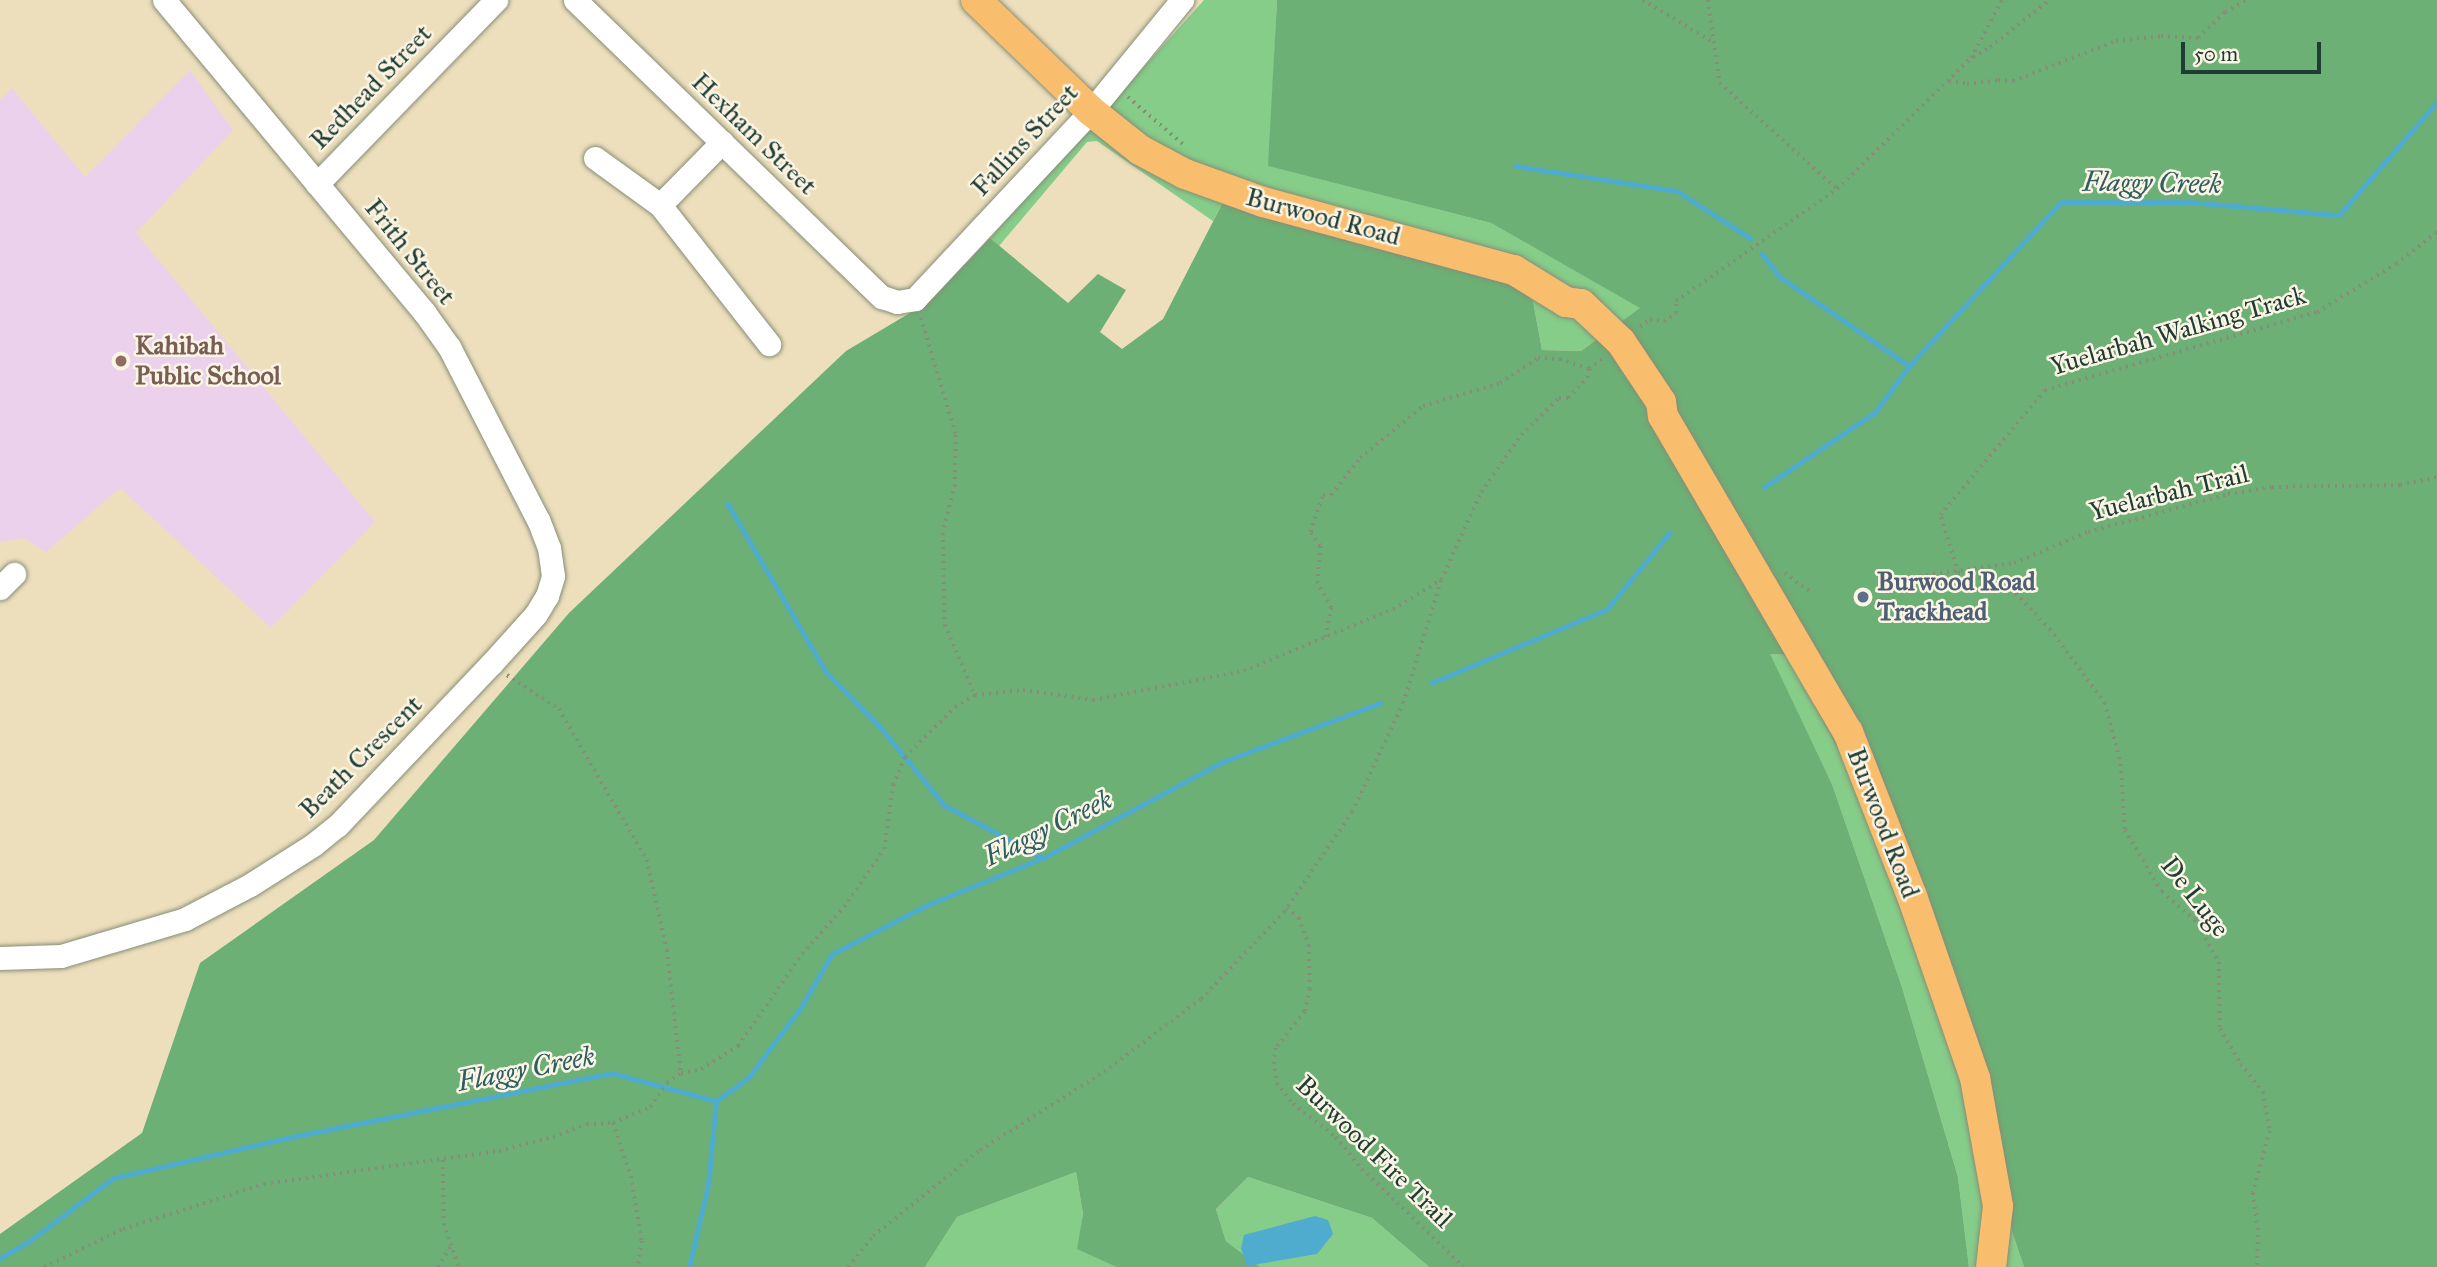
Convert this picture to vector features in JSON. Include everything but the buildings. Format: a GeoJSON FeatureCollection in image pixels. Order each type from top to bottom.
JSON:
{"type":"FeatureCollection","features":[{"type":"Feature","properties":{"kind":"main road","name":"Burwood Road"},"geometry":{"type":"LineString","coordinates":[[976,0],[1091,111],[1140,150],[1185,174],[1227,191],[1514,270],[1566,302],[1581,304],[1606,354],[1661,402],[1663,416],[1848,732],[1912,896],[1975,1078],[1998,1206],[1991,1267]]}},
{"type":"Feature","properties":{"kind":"street","name":"Frith Street"},"geometry":{"type":"LineString","coordinates":[[164,0],[424,312],[449,347],[538,520],[549,548],[553,576]]}},
{"type":"Feature","properties":{"kind":"street","name":"Redhead Street"},"geometry":{"type":"LineString","coordinates":[[317,184],[496,0]]}},
{"type":"Feature","properties":{"kind":"street","name":"Hexham Street"},"geometry":{"type":"LineString","coordinates":[[575,0],[882,297],[906,300]]}},
{"type":"Feature","properties":{"kind":"street","name":"Fallins Street"},"geometry":{"type":"LineString","coordinates":[[906,300],[1091,111],[1178,1]]}},
{"type":"Feature","properties":{"kind":"street"},"geometry":{"type":"LineString","coordinates":[[660,205],[722,142]]}},
{"type":"Feature","properties":{"kind":"street"},"geometry":{"type":"LineString","coordinates":[[595,158],[660,205],[769,344]]}},
{"type":"Feature","properties":{"kind":"street","name":"Beath Crescent"},"geometry":{"type":"LineString","coordinates":[[0,958],[61,956],[185,919],[250,885],[313,845],[338,825],[536,614],[547,596],[553,576]]}},
{"type":"Feature","properties":{"kind":"path"},"geometry":{"type":"LineString","coordinates":[[1643,0],[1714,43]]}},
{"type":"Feature","properties":{"kind":"path"},"geometry":{"type":"LineString","coordinates":[[1708,0],[1720,83],[1838,189]]}},
{"type":"Feature","properties":{"kind":"path"},"geometry":{"type":"LineString","coordinates":[[848,1267],[873,1236],[980,1150],[1104,1072],[1201,999],[1287,908],[1358,800],[1403,703],[1441,580],[1481,492],[1513,446],[1559,398],[1568,398],[1606,354],[1650,319],[1664,322],[1676,313],[1676,301],[1838,189],[1971,58],[2002,0]]}},
{"type":"Feature","properties":{"kind":"path"},"geometry":{"type":"LineString","coordinates":[[1971,58],[1990,47],[2049,0]]}},
{"type":"Feature","properties":{"kind":"path"},"geometry":{"type":"LineString","coordinates":[[1949,81],[1967,85],[1998,80],[2013,81],[2116,41],[2161,36],[2198,38],[2225,12],[2246,0]]}},
{"type":"Feature","properties":{"kind":"path","name":"Yuelarbah Walking Track"},"geometry":{"type":"LineString","coordinates":[[1958,573],[1940,515],[2045,390],[2318,312],[2396,264],[2437,232]]}},
{"type":"Feature","properties":{"kind":"path"},"geometry":{"type":"LineString","coordinates":[[906,300],[956,435],[955,485],[943,533],[945,625],[975,695]]}},
{"type":"Feature","properties":{"kind":"path"},"geometry":{"type":"LineString","coordinates":[[1325,637],[1331,608],[1317,583],[1320,546],[1310,532],[1323,495],[1331,495],[1360,458],[1423,406],[1500,383],[1538,358],[1560,359],[1606,354]]}},
{"type":"Feature","properties":{"kind":"path","name":"Yuelarbah Trail"},"geometry":{"type":"LineString","coordinates":[[1958,573],[2014,563],[2088,532],[2228,494],[2272,487],[2400,485],[2437,477]]}},
{"type":"Feature","properties":{"kind":"path"},"geometry":{"type":"LineString","coordinates":[[1919,576],[1958,573]]}},
{"type":"Feature","properties":{"kind":"path","name":"De Luge"},"geometry":{"type":"LineString","coordinates":[[1958,573],[2006,583],[2050,629],[2105,703],[2121,764],[2125,830],[2162,892],[2195,920],[2220,962],[2220,1029],[2241,1064],[2263,1092],[2270,1131],[2253,1193],[2258,1228],[2257,1267]]}},
{"type":"Feature","properties":{"kind":"path"},"geometry":{"type":"LineString","coordinates":[[44,1267],[123,1229],[264,1184],[499,1151],[553,1137],[587,1124],[613,1123],[650,1107],[667,1083],[681,1073],[701,1069],[738,1046],[802,954],[844,907],[884,849],[893,785],[905,757],[955,708],[975,695],[1023,690],[1093,700],[1244,671],[1393,608],[1441,580]]}},
{"type":"Feature","properties":{"kind":"path"},"geometry":{"type":"LineString","coordinates":[[491,664],[559,709],[647,860],[667,950],[681,1073]]}},
{"type":"Feature","properties":{"kind":"path","name":"Burwood Fire Trail"},"geometry":{"type":"LineString","coordinates":[[1287,908],[1299,918],[1309,945],[1310,989],[1305,1012],[1276,1048],[1274,1062],[1277,1083],[1293,1104],[1336,1137],[1362,1169],[1464,1267]]}},
{"type":"Feature","properties":{"kind":"path"},"geometry":{"type":"LineString","coordinates":[[613,1123],[631,1176],[642,1241],[638,1267]]}},
{"type":"Feature","properties":{"kind":"path"},"geometry":{"type":"LineString","coordinates":[[443,1160],[444,1224],[459,1267]]}},
{"type":"Feature","properties":{"kind":"path"},"geometry":{"type":"LineString","coordinates":[[438,1267],[451,1245]]}},
{"type":"Feature","properties":{"kind":"shaded area","name":"Kahibah Public School"},"geometry":{"type":"Polygon","coordinates":[[[190,70],[233,130],[136,233],[375,522],[271,628],[120,488],[46,552],[23,538],[0,542],[0,100],[12,88],[85,177],[190,70]]]}},
{"type":"Feature","properties":{"kind":"green space"},"geometry":{"type":"Polygon","coordinates":[[[1204,0],[1277,0],[1269,166],[1491,223],[1641,308],[1581,351],[1542,350],[1533,301],[1362,235],[1222,204],[1213,221],[1097,141],[1087,142],[999,246],[990,238],[1204,0]]]}},
{"type":"Feature","properties":{"kind":"green space"},"geometry":{"type":"Polygon","coordinates":[[[1277,0],[2437,0],[2437,1267],[2024,1267],[1914,941],[1851,774],[1787,655],[1770,654],[1832,784],[1902,987],[1958,1177],[1969,1267],[1429,1267],[1372,1218],[1248,1177],[1216,1209],[1226,1241],[1260,1267],[1116,1267],[1077,1249],[1083,1214],[1076,1172],[957,1217],[925,1267],[0,1267],[0,1234],[142,1133],[200,963],[374,840],[569,613],[846,351],[930,301],[990,238],[1068,303],[1098,274],[1126,290],[1100,332],[1122,349],[1163,319],[1222,204],[1362,235],[1504,276],[1533,301],[1542,350],[1581,351],[1640,308],[1491,223],[1268,166],[1277,0]]]}},
{"type":"Feature","properties":{"kind":"green space"},"geometry":{"type":"Polygon","coordinates":[[[1769,654],[1787,655],[1851,774],[1914,941],[2024,1267],[1969,1267],[1958,1177],[1902,987],[1832,784],[1769,654]]]}},
{"type":"Feature","properties":{"kind":"green space"},"geometry":{"type":"Polygon","coordinates":[[[1076,1172],[1083,1214],[1078,1249],[1116,1267],[925,1267],[957,1217],[1076,1172]]]}},
{"type":"Feature","properties":{"kind":"green space"},"geometry":{"type":"Polygon","coordinates":[[[1248,1177],[1372,1218],[1429,1267],[1260,1267],[1226,1241],[1216,1209],[1248,1177]]]}},
{"type":"Feature","properties":{"kind":"water"},"geometry":{"type":"Polygon","coordinates":[[[1315,1216],[1328,1220],[1333,1234],[1317,1254],[1247,1266],[1241,1248],[1244,1235],[1315,1216]]]}},
{"type":"Feature","properties":{"kind":"waterway","name":"Flaggy Creek"},"geometry":{"type":"LineString","coordinates":[[1764,487],[1875,412],[1909,366],[2061,202],[2189,202],[2339,215],[2437,102]]}},
{"type":"Feature","properties":{"kind":"waterway"},"geometry":{"type":"LineString","coordinates":[[1516,166],[1677,191],[1750,238]]}},
{"type":"Feature","properties":{"kind":"waterway"},"geometry":{"type":"LineString","coordinates":[[1761,253],[1780,277],[1909,366]]}},
{"type":"Feature","properties":{"kind":"waterway"},"geometry":{"type":"LineString","coordinates":[[727,503],[825,671],[880,727],[944,805],[1043,858]]}},
{"type":"Feature","properties":{"kind":"waterway","name":"Flaggy Creek"},"geometry":{"type":"LineString","coordinates":[[1431,683],[1607,609],[1670,532]]}},
{"type":"Feature","properties":{"kind":"waterway","name":"Flaggy Creek"},"geometry":{"type":"LineString","coordinates":[[0,1258],[28,1242],[113,1178],[286,1138],[612,1073],[716,1101],[749,1077],[801,1007],[832,954],[927,905],[1043,858],[1222,762],[1380,703]]}},
{"type":"Feature","properties":{"kind":"waterway"},"geometry":{"type":"LineString","coordinates":[[689,1267],[708,1185],[716,1101]]}},
{"type":"Feature","properties":{"kind":"place","name":"Kahibah Public School"},"geometry":{"type":"Point","coordinates":[121,361]}},
{"type":"Feature","properties":{"kind":"place","name":"Burwood Road Trackhead"},"geometry":{"type":"Point","coordinates":[1863,597]}}]}
